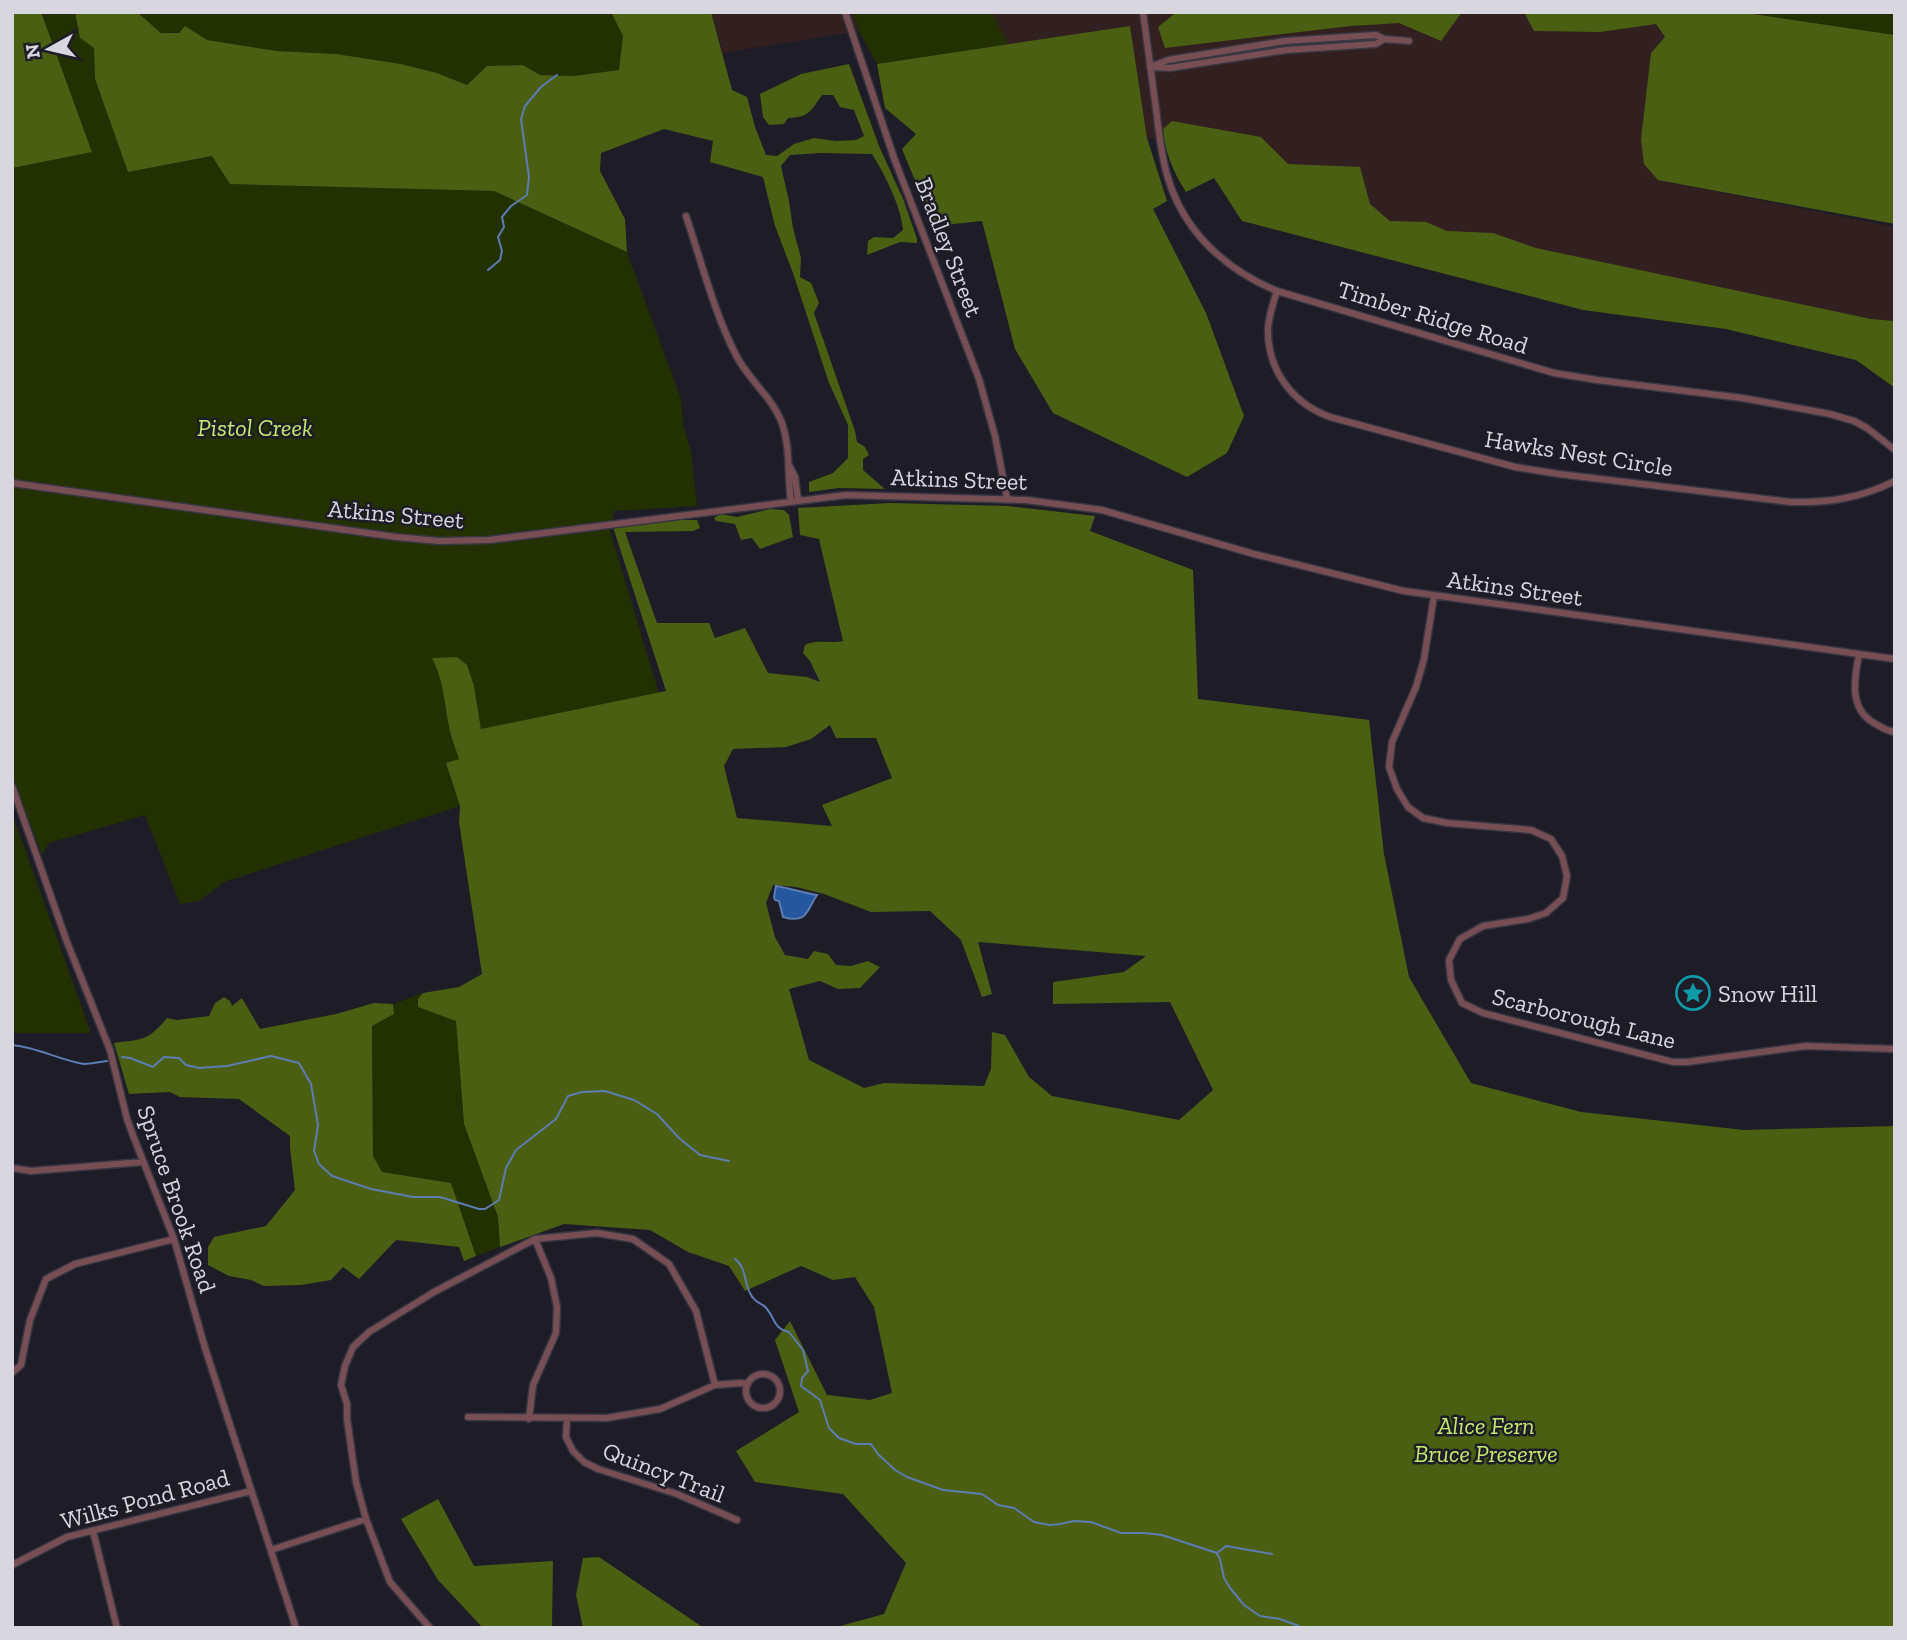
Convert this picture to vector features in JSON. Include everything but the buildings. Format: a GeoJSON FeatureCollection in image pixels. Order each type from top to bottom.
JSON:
{"type":"FeatureCollection","features":[{"type":"Feature","properties":{"kind":"street","name":"Bradley Street"},"geometry":{"type":"LineString","coordinates":[[845,12],[894,158],[979,379],[995,436],[1007,498]]}},
{"type":"Feature","properties":{"kind":"street","name":"Timber Ridge Road"},"geometry":{"type":"LineString","coordinates":[[1143,12],[1163,160],[1172,191],[1194,230],[1216,254],[1244,275],[1277,291],[1554,373],[1742,397],[1843,418],[1867,428],[1895,450]]}},
{"type":"Feature","properties":{"kind":"street"},"geometry":{"type":"LineString","coordinates":[[1150,67],[1168,60],[1263,44],[1376,35],[1384,39],[1409,41]]}},
{"type":"Feature","properties":{"kind":"street"},"geometry":{"type":"LineString","coordinates":[[1150,67],[1170,68],[1264,53],[1376,44],[1384,39]]}},
{"type":"Feature","properties":{"kind":"street"},"geometry":{"type":"LineString","coordinates":[[1263,44],[1264,53]]}},
{"type":"Feature","properties":{"kind":"street"},"geometry":{"type":"LineString","coordinates":[[1202,54],[1203,63]]}},
{"type":"Feature","properties":{"kind":"street"},"geometry":{"type":"LineString","coordinates":[[686,216],[725,333],[743,368],[765,393],[781,421],[788,445],[790,467],[787,478],[795,501]]}},
{"type":"Feature","properties":{"kind":"street","name":"Hawks Nest Circle"},"geometry":{"type":"LineString","coordinates":[[1277,291],[1268,327],[1268,341],[1275,367],[1298,400],[1330,417],[1515,467],[1791,502],[1847,499],[1895,481]]}},
{"type":"Feature","properties":{"kind":"street","name":"Atkins Street"},"geometry":{"type":"LineString","coordinates":[[12,483],[439,541],[489,540],[846,495],[1007,498],[1061,503],[1101,510],[1377,586],[1895,659]]}},
{"type":"Feature","properties":{"kind":"street","name":"Scarborough Lane"},"geometry":{"type":"LineString","coordinates":[[1434,596],[1424,659],[1416,687],[1392,742],[1389,767],[1396,789],[1408,807],[1423,818],[1447,823],[1531,830],[1551,839],[1562,856],[1567,876],[1563,898],[1546,913],[1528,919],[1483,926],[1460,939],[1449,960],[1451,980],[1462,1003],[1483,1013],[1673,1062],[1816,1045],[1895,1049]]}},
{"type":"Feature","properties":{"kind":"street"},"geometry":{"type":"LineString","coordinates":[[1859,655],[1854,694],[1865,718],[1888,732],[1895,733]]}},
{"type":"Feature","properties":{"kind":"street","name":"Spruce Brook Road"},"geometry":{"type":"LineString","coordinates":[[12,786],[67,942],[110,1050],[127,1119],[174,1239],[205,1348],[296,1628]]}},
{"type":"Feature","properties":{"kind":"street"},"geometry":{"type":"LineString","coordinates":[[12,1168],[31,1171],[143,1162]]}},
{"type":"Feature","properties":{"kind":"street"},"geometry":{"type":"LineString","coordinates":[[429,1628],[390,1582],[366,1519],[356,1482],[341,1385],[353,1347],[369,1332],[435,1292],[535,1239],[597,1233],[633,1239],[669,1264],[696,1311],[715,1385]]}},
{"type":"Feature","properties":{"kind":"street"},"geometry":{"type":"LineString","coordinates":[[12,1373],[21,1365],[30,1320],[46,1279],[75,1264],[174,1239]]}},
{"type":"Feature","properties":{"kind":"street"},"geometry":{"type":"LineString","coordinates":[[529,1419],[533,1385],[555,1333],[557,1307],[551,1279],[535,1239]]}},
{"type":"Feature","properties":{"kind":"street"},"geometry":{"type":"LineString","coordinates":[[760,1374],[771,1376],[779,1384],[778,1400],[764,1409],[753,1405],[747,1396],[748,1384],[760,1374]]}},
{"type":"Feature","properties":{"kind":"street"},"geometry":{"type":"LineString","coordinates":[[468,1417],[607,1418],[660,1409],[715,1385],[748,1384]]}},
{"type":"Feature","properties":{"kind":"street","name":"Quincy Trail"},"geometry":{"type":"LineString","coordinates":[[567,1419],[566,1437],[573,1451],[584,1462],[677,1494],[737,1520]]}},
{"type":"Feature","properties":{"kind":"street","name":"Wilks Pond Road"},"geometry":{"type":"LineString","coordinates":[[12,1564],[67,1537],[251,1491]]}},
{"type":"Feature","properties":{"kind":"street"},"geometry":{"type":"LineString","coordinates":[[271,1550],[366,1519]]}},
{"type":"Feature","properties":{"kind":"street"},"geometry":{"type":"LineString","coordinates":[[93,1531],[117,1628]]}},
{"type":"Feature","properties":{"kind":"shaded area"},"geometry":{"type":"Polygon","coordinates":[[[711,12],[1671,12],[1658,180],[1895,227],[1895,321],[1871,319],[1379,230],[1278,176],[1253,147],[1147,138],[1130,26],[877,64],[859,31],[723,53],[711,12]]]}},
{"type":"Feature","properties":{"kind":"green space"},"geometry":{"type":"Polygon","coordinates":[[[12,12],[41,12],[92,152],[12,168],[12,12]]]}},
{"type":"Feature","properties":{"kind":"green space","name":"Pistol Creek"},"geometry":{"type":"Polygon","coordinates":[[[41,12],[75,12],[80,38],[94,48],[95,79],[128,172],[213,156],[230,184],[494,191],[627,252],[681,399],[683,424],[691,451],[697,506],[614,511],[610,531],[659,693],[481,729],[474,686],[433,658],[442,684],[450,732],[459,759],[446,764],[460,806],[224,882],[199,901],[180,904],[145,815],[49,843],[42,855],[12,775],[12,168],[92,151],[41,12]]]}},
{"type":"Feature","properties":{"kind":"green space"},"geometry":{"type":"Polygon","coordinates":[[[75,12],[137,12],[161,33],[179,33],[185,26],[207,40],[277,51],[336,54],[401,64],[437,73],[467,85],[487,66],[523,65],[540,75],[574,76],[619,70],[623,36],[611,12],[711,12],[732,90],[747,97],[766,155],[777,156],[794,144],[814,138],[836,141],[856,140],[864,136],[854,110],[840,107],[833,95],[822,95],[808,113],[788,118],[784,124],[769,125],[763,117],[760,94],[801,74],[849,64],[879,146],[904,201],[917,243],[900,242],[867,255],[868,241],[874,237],[893,238],[903,230],[896,201],[872,154],[790,155],[781,166],[801,258],[800,277],[811,283],[819,303],[814,313],[857,442],[865,447],[869,455],[863,459],[863,470],[885,489],[839,488],[809,492],[809,482],[833,473],[848,458],[848,425],[829,383],[775,226],[763,177],[710,162],[713,141],[664,129],[601,153],[600,171],[625,219],[627,252],[494,191],[230,184],[212,156],[128,172],[95,79],[94,48],[80,38],[75,12]]]}},
{"type":"Feature","properties":{"kind":"green space"},"geometry":{"type":"Polygon","coordinates":[[[137,12],[611,12],[623,36],[619,70],[574,76],[540,75],[523,65],[487,66],[467,85],[437,73],[401,64],[336,54],[277,51],[207,40],[191,33],[161,33],[137,12]]]}},
{"type":"Feature","properties":{"kind":"green space"},"geometry":{"type":"Polygon","coordinates":[[[853,12],[992,12],[1008,44],[877,64],[859,31],[853,12]]]}},
{"type":"Feature","properties":{"kind":"green space"},"geometry":{"type":"Polygon","coordinates":[[[1462,12],[1441,41],[1399,23],[1351,26],[1165,48],[1158,27],[1174,14],[1462,12]]]}},
{"type":"Feature","properties":{"kind":"green space"},"geometry":{"type":"Polygon","coordinates":[[[1524,12],[1740,12],[1895,35],[1895,224],[1658,180],[1644,164],[1641,139],[1651,53],[1665,37],[1656,24],[1600,32],[1534,31],[1524,12]]]}},
{"type":"Feature","properties":{"kind":"green space"},"geometry":{"type":"Polygon","coordinates":[[[1740,12],[1895,12],[1895,35],[1740,12]]]}},
{"type":"Feature","properties":{"kind":"green space"},"geometry":{"type":"Polygon","coordinates":[[[1130,26],[1147,138],[1167,201],[1153,209],[1206,313],[1244,416],[1227,453],[1187,477],[1053,413],[1015,349],[982,221],[934,226],[902,149],[916,134],[885,108],[877,64],[1130,26]]]}},
{"type":"Feature","properties":{"kind":"green space"},"geometry":{"type":"Polygon","coordinates":[[[1172,121],[1261,137],[1288,164],[1360,167],[1370,204],[1390,221],[1426,222],[1447,231],[1493,233],[1536,248],[1871,319],[1895,321],[1895,388],[1856,360],[1726,329],[1583,310],[1242,221],[1214,178],[1186,192],[1166,146],[1163,129],[1172,121]]]}},
{"type":"Feature","properties":{"kind":"green space","name":"Alice Fern Bruce Preserve"},"geometry":{"type":"Polygon","coordinates":[[[890,503],[1008,506],[1095,516],[1090,531],[1193,570],[1198,699],[1369,720],[1384,854],[1409,977],[1471,1083],[1581,1112],[1744,1130],[1895,1126],[1895,1628],[833,1628],[884,1614],[906,1563],[843,1494],[755,1482],[736,1451],[799,1412],[775,1340],[790,1321],[827,1395],[870,1400],[892,1393],[874,1307],[855,1277],[833,1280],[801,1266],[745,1291],[729,1266],[688,1252],[650,1230],[564,1224],[500,1247],[498,1217],[464,1124],[456,1021],[418,1007],[418,999],[423,993],[459,987],[482,974],[459,822],[460,806],[446,763],[459,759],[450,731],[441,683],[432,658],[457,657],[467,665],[474,686],[481,729],[666,691],[613,527],[671,520],[697,520],[700,528],[693,531],[625,532],[657,623],[709,623],[715,638],[745,628],[768,673],[807,677],[820,682],[803,653],[805,645],[843,641],[819,539],[800,535],[798,508],[890,503]],[[830,725],[811,739],[786,747],[733,749],[724,766],[737,818],[832,826],[822,805],[892,778],[876,738],[836,738],[830,725]],[[773,885],[766,903],[775,937],[785,955],[808,959],[814,951],[828,954],[836,965],[851,966],[868,961],[880,967],[860,988],[838,989],[820,981],[789,989],[809,1060],[864,1088],[884,1083],[984,1086],[991,1069],[992,1032],[1005,1035],[1029,1077],[1052,1096],[1179,1120],[1213,1090],[1170,1002],[1053,1004],[1053,982],[1124,972],[1146,956],[978,942],[992,994],[982,997],[961,940],[930,911],[871,912],[824,894],[773,885]]]}},
{"type":"Feature","properties":{"kind":"green space"},"geometry":{"type":"Polygon","coordinates":[[[770,509],[784,510],[789,515],[793,537],[760,549],[752,538],[741,540],[735,524],[716,521],[714,518],[720,514],[737,517],[770,509]]]}},
{"type":"Feature","properties":{"kind":"green space"},"geometry":{"type":"Polygon","coordinates":[[[12,813],[91,1033],[12,1033],[12,813]]]}},
{"type":"Feature","properties":{"kind":"green space"},"geometry":{"type":"Polygon","coordinates":[[[423,993],[418,999],[418,1007],[456,1020],[464,1124],[498,1217],[500,1247],[476,1256],[451,1183],[381,1172],[373,1156],[372,1026],[394,1014],[393,1004],[423,993]]]}},
{"type":"Feature","properties":{"kind":"green space"},"geometry":{"type":"Polygon","coordinates":[[[224,997],[232,1006],[242,998],[260,1029],[336,1014],[374,1003],[393,1004],[394,1014],[372,1026],[373,1156],[382,1172],[451,1183],[476,1256],[464,1261],[459,1247],[396,1240],[359,1279],[343,1267],[331,1280],[301,1285],[264,1286],[251,1280],[229,1276],[208,1265],[208,1247],[214,1237],[266,1226],[295,1190],[290,1136],[239,1099],[180,1097],[170,1092],[129,1094],[114,1043],[144,1038],[167,1018],[177,1020],[209,1016],[215,1003],[224,997]]]}},
{"type":"Feature","properties":{"kind":"green space"},"geometry":{"type":"Polygon","coordinates":[[[438,1499],[474,1566],[553,1561],[552,1628],[483,1628],[438,1580],[401,1519],[438,1499]]]}},
{"type":"Feature","properties":{"kind":"green space"},"geometry":{"type":"Polygon","coordinates":[[[599,1557],[704,1628],[583,1628],[576,1595],[583,1558],[599,1557]]]}},
{"type":"Feature","properties":{"kind":"water"},"geometry":{"type":"Polygon","coordinates":[[[776,886],[817,895],[805,915],[791,919],[783,917],[779,901],[775,900],[776,886]]]}},
{"type":"Feature","properties":{"kind":"waterway"},"geometry":{"type":"LineString","coordinates":[[488,270],[500,260],[502,251],[498,237],[504,227],[502,217],[511,206],[527,195],[529,177],[521,119],[525,106],[541,87],[557,75]]}},
{"type":"Feature","properties":{"kind":"waterway"},"geometry":{"type":"LineString","coordinates":[[12,1045],[84,1064],[107,1061]]}},
{"type":"Feature","properties":{"kind":"waterway"},"geometry":{"type":"LineString","coordinates":[[122,1057],[153,1067],[164,1057],[179,1058],[186,1065],[199,1068],[227,1066],[271,1056],[299,1063],[311,1084],[318,1125],[314,1151],[319,1164],[332,1176],[371,1189],[413,1197],[440,1197],[479,1209],[485,1209],[499,1200],[506,1168],[516,1150],[556,1119],[568,1096],[582,1092],[605,1091],[634,1100],[657,1114],[679,1138],[700,1155],[729,1161]]}},
{"type":"Feature","properties":{"kind":"waterway"},"geometry":{"type":"LineString","coordinates":[[735,1259],[742,1268],[748,1289],[755,1300],[766,1307],[777,1326],[789,1332],[803,1350],[808,1371],[802,1378],[801,1386],[820,1400],[829,1428],[839,1438],[856,1444],[871,1444],[895,1470],[907,1477],[943,1490],[982,1494],[998,1505],[1014,1508],[1034,1522],[1050,1525],[1074,1521],[1091,1522],[1121,1533],[1162,1535],[1217,1553],[1226,1546],[1272,1554]]}},
{"type":"Feature","properties":{"kind":"waterway"},"geometry":{"type":"LineString","coordinates":[[1217,1554],[1224,1578],[1244,1605],[1260,1616],[1280,1619],[1304,1628]]}},
{"type":"Feature","properties":{"kind":"place","name":"Snow Hill"},"geometry":{"type":"Point","coordinates":[1693,993]}}]}
